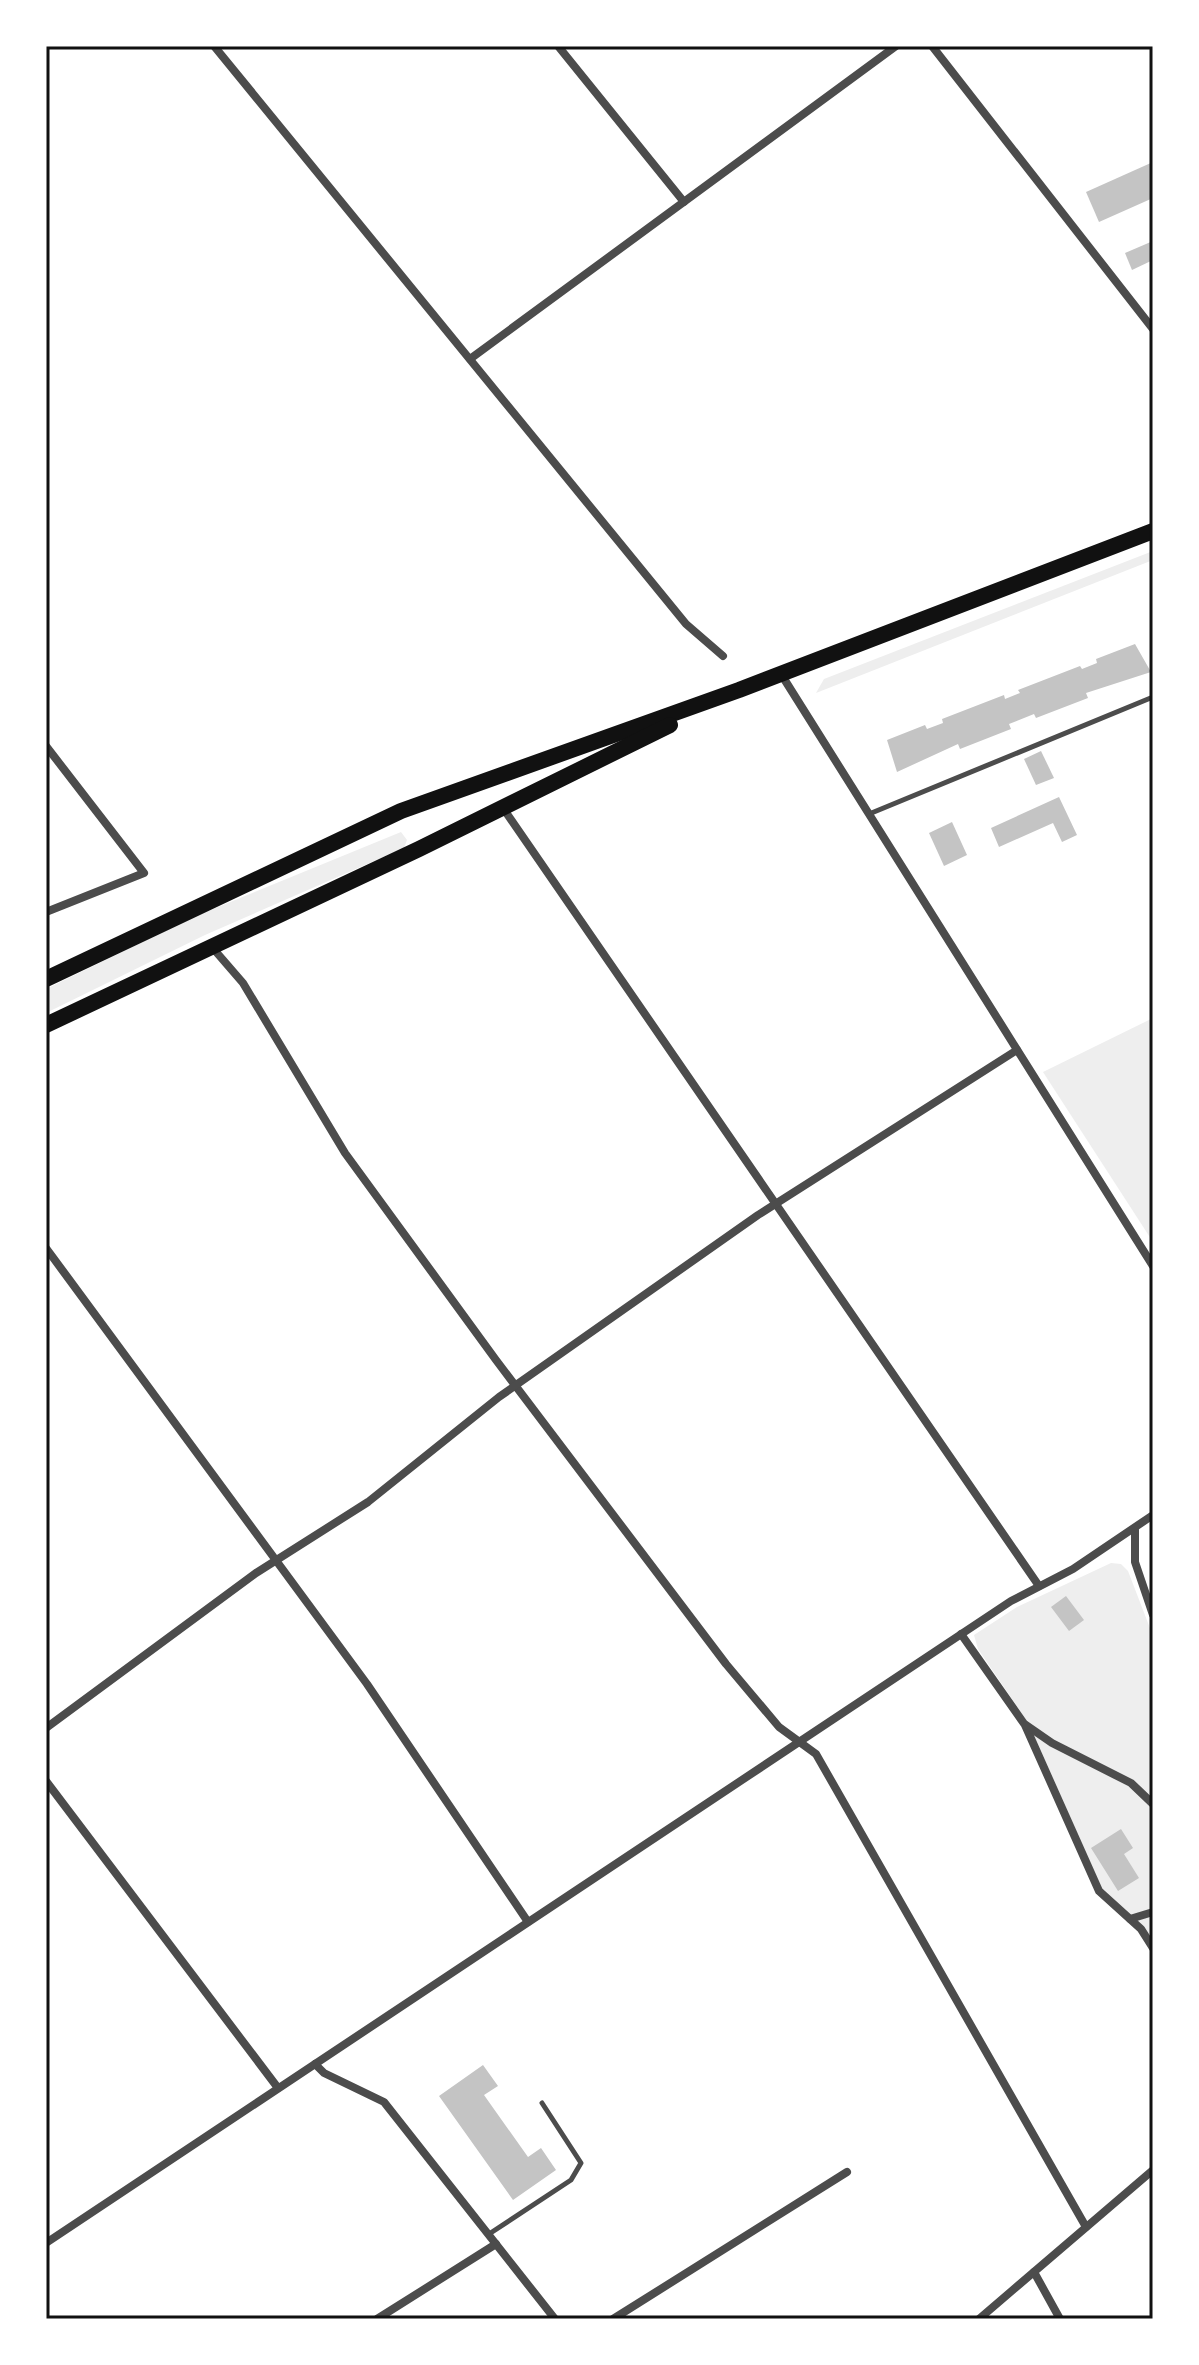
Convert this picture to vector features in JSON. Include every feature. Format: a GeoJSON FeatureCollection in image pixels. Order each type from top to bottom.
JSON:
{"type":"FeatureCollection","features":[{"type":"Feature","properties":{"kind":"main road"},"geometry":{"type":"LineString","coordinates":[[46,979],[401,811],[739,690],[1153,531]]}},
{"type":"Feature","properties":{"kind":"main road"},"geometry":{"type":"LineString","coordinates":[[46,1025],[739,690]]}},
{"type":"Feature","properties":{"kind":"street"},"geometry":{"type":"LineString","coordinates":[[214,46],[686,624],[723,656]]}},
{"type":"Feature","properties":{"kind":"street"},"geometry":{"type":"LineString","coordinates":[[558,46],[684,202]]}},
{"type":"Feature","properties":{"kind":"street"},"geometry":{"type":"LineString","coordinates":[[470,359],[896,46]]}},
{"type":"Feature","properties":{"kind":"street"},"geometry":{"type":"LineString","coordinates":[[932,46],[1153,329]]}},
{"type":"Feature","properties":{"kind":"street"},"geometry":{"type":"LineString","coordinates":[[781,674],[1152,1264]]}},
{"type":"Feature","properties":{"kind":"street"},"geometry":{"type":"LineString","coordinates":[[46,746],[144,873],[46,912]]}},
{"type":"Feature","properties":{"kind":"street"},"geometry":{"type":"LineString","coordinates":[[502,807],[1039,1586]]}},
{"type":"Feature","properties":{"kind":"street"},"geometry":{"type":"LineString","coordinates":[[211,945],[243,983],[345,1153],[516,1386],[726,1664],[779,1727],[816,1754],[1086,2227]]}},
{"type":"Feature","properties":{"kind":"street"},"geometry":{"type":"LineString","coordinates":[[46,1728],[274,1561],[368,1502],[516,1386],[776,1205],[1017,1050]]}},
{"type":"Feature","properties":{"kind":"street"},"geometry":{"type":"LineString","coordinates":[[46,1248],[367,1684],[528,1922]]}},
{"type":"Feature","properties":{"kind":"street"},"geometry":{"type":"LineString","coordinates":[[46,2243],[961,1634],[1073,1569],[1153,1515]]}},
{"type":"Feature","properties":{"kind":"street"},"geometry":{"type":"LineString","coordinates":[[1135,1530],[1135,1562],[1153,1615]]}},
{"type":"Feature","properties":{"kind":"street"},"geometry":{"type":"LineString","coordinates":[[961,1634],[1025,1725],[1083,1862],[1099,1891],[1130,1919],[1153,1948]]}},
{"type":"Feature","properties":{"kind":"street"},"geometry":{"type":"LineString","coordinates":[[1025,1725],[1087,1762],[1131,1783],[1153,1804]]}},
{"type":"Feature","properties":{"kind":"street"},"geometry":{"type":"LineString","coordinates":[[46,1781],[278,2088]]}},
{"type":"Feature","properties":{"kind":"street"},"geometry":{"type":"LineString","coordinates":[[1130,1919],[1153,1912]]}},
{"type":"Feature","properties":{"kind":"street"},"geometry":{"type":"LineString","coordinates":[[315,2064],[324,2073],[384,2102],[555,2319]]}},
{"type":"Feature","properties":{"kind":"street"},"geometry":{"type":"LineString","coordinates":[[979,2319],[1153,2170]]}},
{"type":"Feature","properties":{"kind":"street"},"geometry":{"type":"LineString","coordinates":[[613,2319],[847,2172]]}},
{"type":"Feature","properties":{"kind":"street"},"geometry":{"type":"LineString","coordinates":[[377,2319],[496,2244]]}},
{"type":"Feature","properties":{"kind":"street"},"geometry":{"type":"LineString","coordinates":[[1034,2272],[1060,2319]]}},
{"type":"Feature","properties":{"kind":"lane"},"geometry":{"type":"LineString","coordinates":[[869,814],[1153,697]]}},
{"type":"Feature","properties":{"kind":"lane"},"geometry":{"type":"LineString","coordinates":[[488,2235],[578,2172],[581,2163],[542,2103]]}},
{"type":"Feature","properties":{"kind":"shaded area"},"geometry":{"type":"Polygon","coordinates":[[[1153,551],[1153,560],[816,693],[824,679],[1153,551]]]}},
{"type":"Feature","properties":{"kind":"shaded area"},"geometry":{"type":"Polygon","coordinates":[[[401,832],[407,840],[404,848],[205,935],[46,1013],[46,989],[196,916],[401,832]]]}},
{"type":"Feature","properties":{"kind":"shaded area"},"geometry":{"type":"Polygon","coordinates":[[[1153,1018],[1153,1242],[1043,1072],[1153,1018]]]}},
{"type":"Feature","properties":{"kind":"shaded area"},"geometry":{"type":"Polygon","coordinates":[[[1111,1563],[1121,1564],[1128,1571],[1153,1636],[1153,1941],[1145,1928],[1102,1889],[1029,1724],[978,1649],[974,1635],[1017,1607],[1111,1563]]]}},
{"type":"Feature","properties":{"kind":"building"},"geometry":{"type":"Polygon","coordinates":[[[1153,162],[1153,198],[1099,222],[1086,192],[1153,162]]]}},
{"type":"Feature","properties":{"kind":"building"},"geometry":{"type":"Polygon","coordinates":[[[1153,241],[1153,260],[1132,270],[1125,253],[1153,241]]]}},
{"type":"Feature","properties":{"kind":"building"},"geometry":{"type":"Polygon","coordinates":[[[1135,644],[1151,672],[1086,693],[1088,698],[1036,718],[1034,714],[1009,724],[1011,729],[960,749],[958,744],[897,772],[887,740],[925,725],[927,729],[943,723],[942,719],[1004,695],[1005,699],[1020,693],[1018,690],[1080,666],[1082,669],[1097,663],[1096,659],[1135,644]]]}},
{"type":"Feature","properties":{"kind":"building"},"geometry":{"type":"Polygon","coordinates":[[[1041,751],[1054,778],[1036,785],[1024,759],[1041,751]]]}},
{"type":"Feature","properties":{"kind":"building"},"geometry":{"type":"Polygon","coordinates":[[[1059,797],[1077,835],[1062,842],[1053,823],[999,847],[991,828],[1059,797]]]}},
{"type":"Feature","properties":{"kind":"building"},"geometry":{"type":"Polygon","coordinates":[[[952,822],[967,855],[944,866],[929,833],[952,822]]]}},
{"type":"Feature","properties":{"kind":"building"},"geometry":{"type":"Polygon","coordinates":[[[1066,1596],[1084,1620],[1069,1631],[1051,1607],[1066,1596]]]}},
{"type":"Feature","properties":{"kind":"building"},"geometry":{"type":"Polygon","coordinates":[[[1121,1829],[1133,1848],[1124,1854],[1139,1878],[1118,1891],[1091,1848],[1121,1829]]]}},
{"type":"Feature","properties":{"kind":"building"},"geometry":{"type":"Polygon","coordinates":[[[483,2065],[498,2086],[484,2095],[528,2157],[541,2148],[556,2170],[513,2200],[439,2096],[483,2065]]]}}]}
